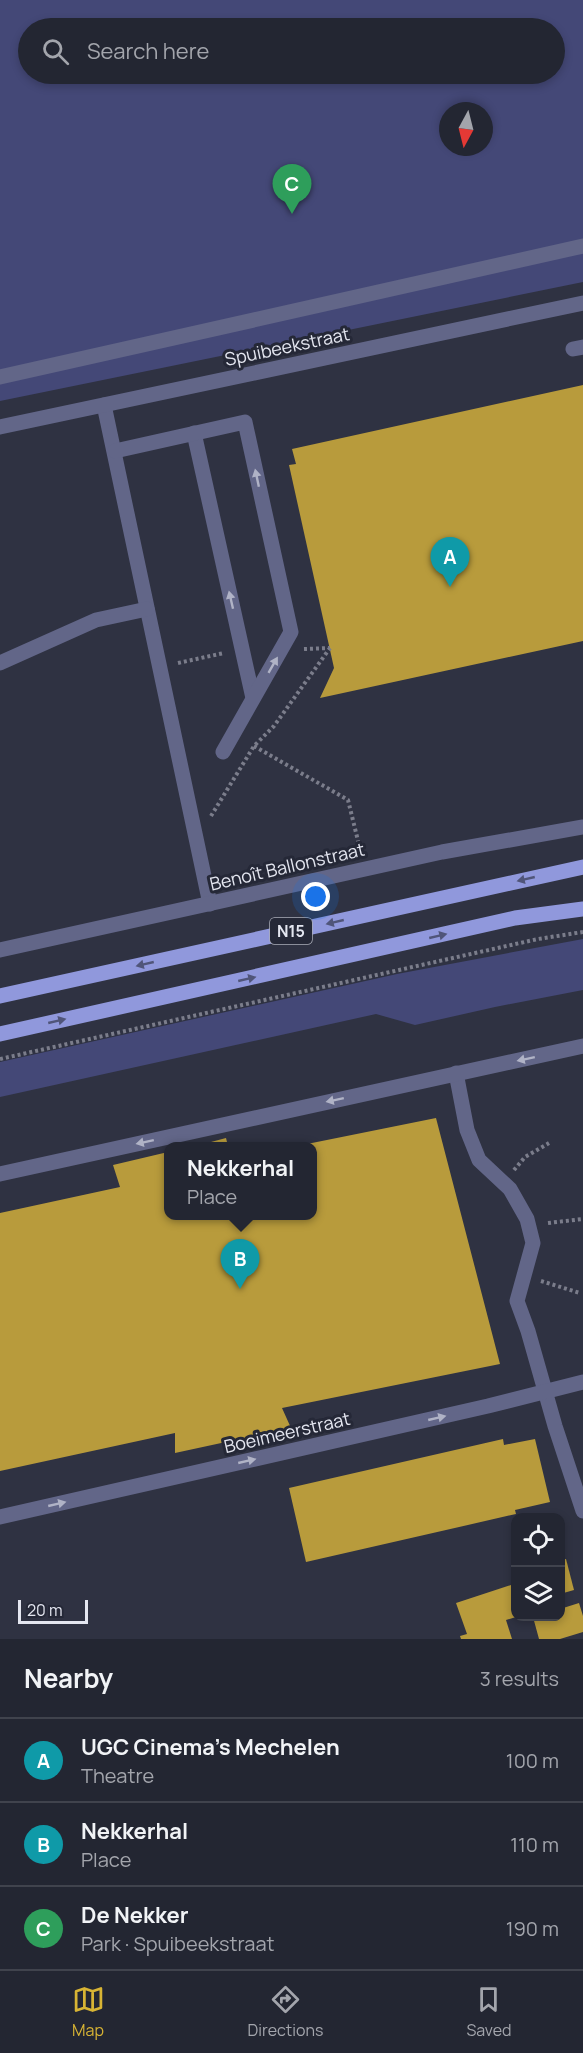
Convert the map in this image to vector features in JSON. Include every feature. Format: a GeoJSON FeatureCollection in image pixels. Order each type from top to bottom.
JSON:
{"type":"FeatureCollection","features":[{"type":"Feature","properties":{"kind":"main road","name":"N15"},"geometry":{"type":"LineString","coordinates":[[0,996],[583,867]]}},
{"type":"Feature","properties":{"kind":"main road","name":"N15"},"geometry":{"type":"LineString","coordinates":[[0,1034],[515,918],[583,909]]}},
{"type":"Feature","properties":{"kind":"street"},"geometry":{"type":"LineString","coordinates":[[0,377],[583,246]]}},
{"type":"Feature","properties":{"kind":"street","name":"Spuibeekstraat"},"geometry":{"type":"LineString","coordinates":[[0,427],[583,303]]}},
{"type":"Feature","properties":{"kind":"street"},"geometry":{"type":"LineString","coordinates":[[104,405],[210,904]]}},
{"type":"Feature","properties":{"kind":"street"},"geometry":{"type":"LineString","coordinates":[[115,451],[245,422],[291,632],[223,752]]}},
{"type":"Feature","properties":{"kind":"street"},"geometry":{"type":"LineString","coordinates":[[194,433],[253,698]]}},
{"type":"Feature","properties":{"kind":"street"},"geometry":{"type":"LineString","coordinates":[[0,663],[96,620],[147,609]]}},
{"type":"Feature","properties":{"kind":"street","name":"Benoît Ballonstraat"},"geometry":{"type":"LineString","coordinates":[[0,950],[364,868],[583,827]]}},
{"type":"Feature","properties":{"kind":"street"},"geometry":{"type":"LineString","coordinates":[[0,1173],[583,1046]]}},
{"type":"Feature","properties":{"kind":"street"},"geometry":{"type":"LineString","coordinates":[[456,1073],[467,1130],[479,1160],[510,1189],[529,1225],[533,1243],[517,1301],[583,1511]]}},
{"type":"Feature","properties":{"kind":"street","name":"Boeimeerstraat"},"geometry":{"type":"LineString","coordinates":[[0,1517],[583,1382]]}},
{"type":"Feature","properties":{"kind":"path"},"geometry":{"type":"LineString","coordinates":[[196,840],[255,746],[274,726],[330,648]]}},
{"type":"Feature","properties":{"kind":"path"},"geometry":{"type":"LineString","coordinates":[[255,746],[348,800],[364,868]]}},
{"type":"Feature","properties":{"kind":"path"},"geometry":{"type":"LineString","coordinates":[[0,1059],[538,939],[583,932]]}},
{"type":"Feature","properties":{"kind":"path"},"geometry":{"type":"LineString","coordinates":[[503,1183],[525,1157],[549,1143]]}},
{"type":"Feature","properties":{"kind":"path"},"geometry":{"type":"LineString","coordinates":[[529,1225],[583,1219]]}},
{"type":"Feature","properties":{"kind":"path"},"geometry":{"type":"LineString","coordinates":[[524,1276],[580,1293]]}},
{"type":"Feature","properties":{"kind":"shaded area"},"geometry":{"type":"Polygon","coordinates":[[[0,0],[583,0],[583,282],[0,401],[0,0]]]}},
{"type":"Feature","properties":{"kind":"shaded area"},"geometry":{"type":"Polygon","coordinates":[[[583,939],[583,990],[415,1025],[376,1014],[0,1097],[0,1062],[397,974],[583,939]]]}},
{"type":"Feature","properties":{"kind":"building"},"geometry":{"type":"Polygon","coordinates":[[[583,385],[583,641],[320,698],[334,668],[289,465],[296,464],[292,449],[583,385]]]}},
{"type":"Feature","properties":{"kind":"building"},"geometry":{"type":"Polygon","coordinates":[[[436,1118],[500,1364],[282,1408],[291,1428],[175,1453],[175,1433],[0,1471],[0,1213],[120,1187],[113,1165],[164,1153],[164,1220],[317,1220],[317,1142],[436,1118]]]}},
{"type":"Feature","properties":{"kind":"building"},"geometry":{"type":"Polygon","coordinates":[[[226,1138],[227,1142],[211,1142],[226,1138]]]}},
{"type":"Feature","properties":{"kind":"building"},"geometry":{"type":"Polygon","coordinates":[[[503,1439],[504,1445],[535,1439],[550,1502],[515,1510],[516,1513],[511,1513],[511,1515],[306,1562],[289,1488],[503,1439]]]}},
{"type":"Feature","properties":{"kind":"building"},"geometry":{"type":"Polygon","coordinates":[[[565,1559],[574,1590],[565,1593],[565,1567],[565,1559]]]}},
{"type":"Feature","properties":{"kind":"building"},"geometry":{"type":"Polygon","coordinates":[[[511,1585],[511,1618],[506,1620],[512,1639],[461,1639],[460,1636],[467,1634],[456,1603],[511,1585]]]}},
{"type":"Feature","properties":{"kind":"building"},"geometry":{"type":"Polygon","coordinates":[[[579,1603],[583,1616],[583,1632],[560,1639],[539,1639],[534,1621],[565,1621],[565,1607],[579,1603]]]}},
{"type":"Feature","properties":{"kind":"place","name":"De Nekker"},"geometry":{"type":"Point","coordinates":[292,214]}},
{"type":"Feature","properties":{"kind":"place","name":"UGC Cinema's Mechelen"},"geometry":{"type":"Point","coordinates":[450,587]}},
{"type":"Feature","properties":{"kind":"place","name":"Nekkerhal"},"geometry":{"type":"Point","coordinates":[240,1289]}}]}
